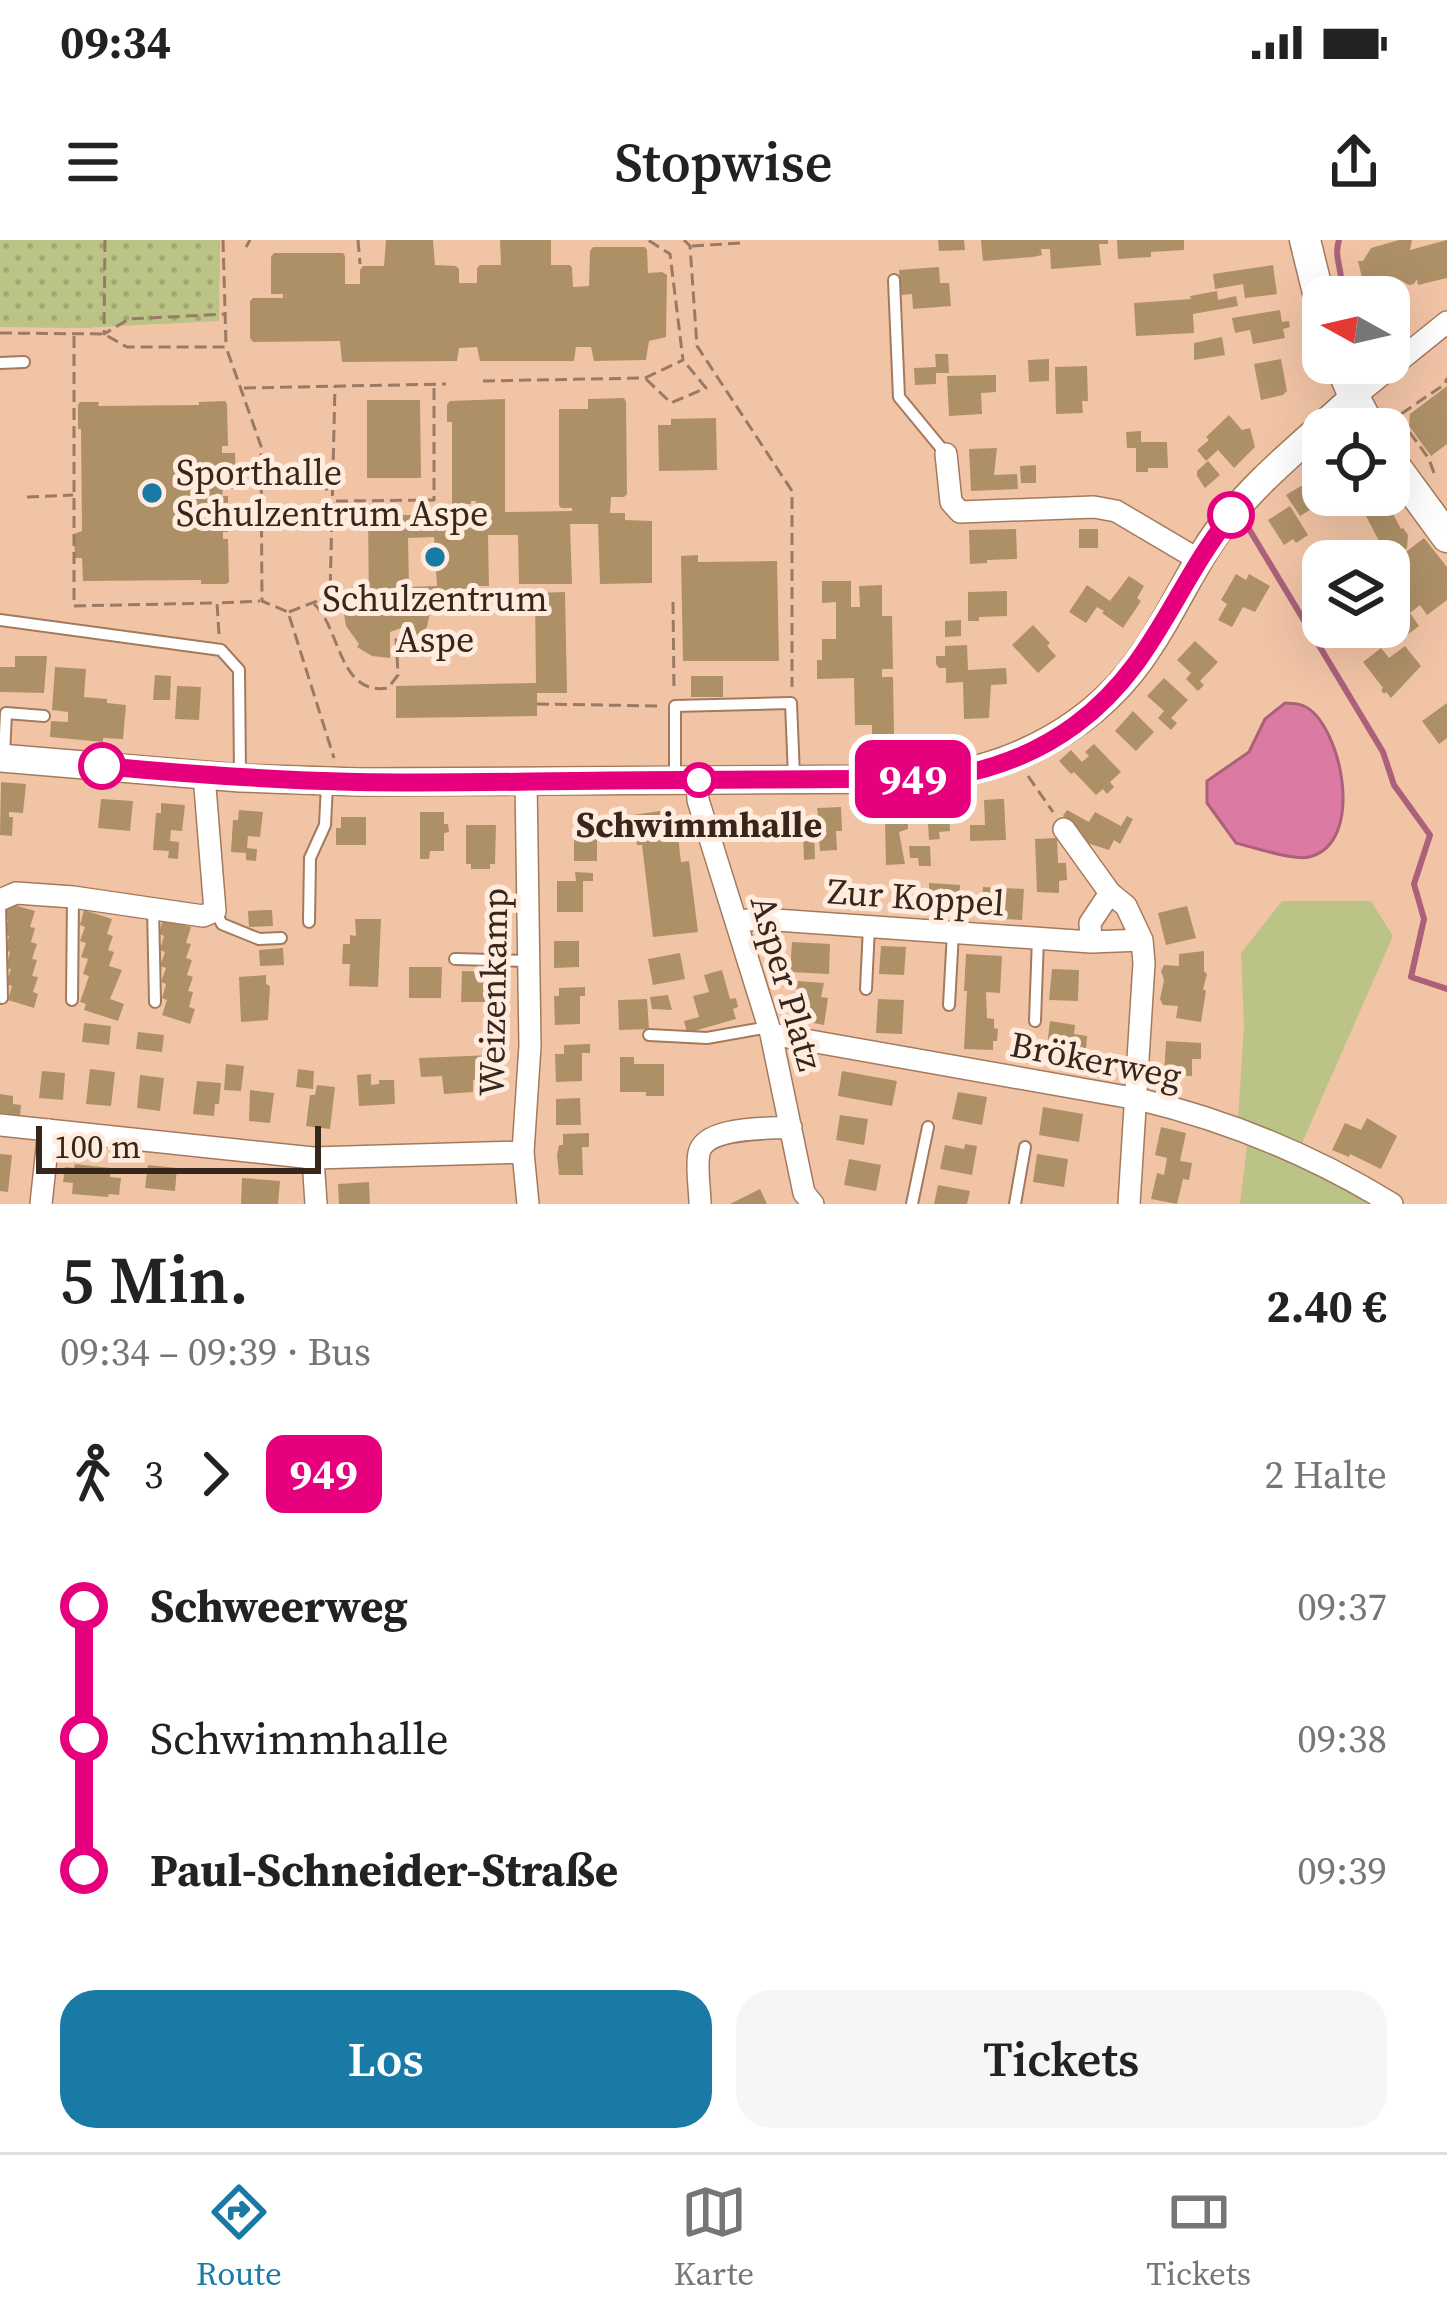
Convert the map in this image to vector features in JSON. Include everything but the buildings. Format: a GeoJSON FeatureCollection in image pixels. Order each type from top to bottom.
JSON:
{"type":"FeatureCollection","features":[{"type":"Feature","properties":{"kind":"main road"},"geometry":{"type":"LineString","coordinates":[[1305,240],[1314,276]]}},
{"type":"Feature","properties":{"kind":"main road"},"geometry":{"type":"LineString","coordinates":[[1349,384],[1360,408]]}},
{"type":"Feature","properties":{"kind":"main road"},"geometry":{"type":"LineString","coordinates":[[1411,489],[1447,537]]}},
{"type":"Feature","properties":{"kind":"street"},"geometry":{"type":"LineString","coordinates":[[2,758],[239,778],[526,781],[625,789],[686,780],[956,776],[1016,757],[1074,726],[1129,676],[1238,505],[1354,397],[1445,327]]}},
{"type":"Feature","properties":{"kind":"street"},"geometry":{"type":"LineString","coordinates":[[946,454],[951,502],[961,512],[1094,507],[1116,511],[1199,560]]}},
{"type":"Feature","properties":{"kind":"street"},"geometry":{"type":"LineString","coordinates":[[0,902],[16,893],[203,916],[215,911],[204,775]]}},
{"type":"Feature","properties":{"kind":"street","name":"Asper Platz"},"geometry":{"type":"LineString","coordinates":[[686,780],[698,800],[770,1030],[804,1192],[813,1204]]}},
{"type":"Feature","properties":{"kind":"street","name":"Weizenkamp"},"geometry":{"type":"LineString","coordinates":[[526,781],[530,1046],[523,1152],[528,1204]]}},
{"type":"Feature","properties":{"kind":"street"},"geometry":{"type":"LineString","coordinates":[[1064,829],[1110,893],[1126,906],[1142,940],[1138,1099],[1129,1204]]}},
{"type":"Feature","properties":{"kind":"street"},"geometry":{"type":"LineString","coordinates":[[1091,942],[1090,923],[1110,893]]}},
{"type":"Feature","properties":{"kind":"street","name":"Zur Koppel"},"geometry":{"type":"LineString","coordinates":[[737,921],[1091,942],[1142,940]]}},
{"type":"Feature","properties":{"kind":"street","name":"Brökerweg"},"geometry":{"type":"LineString","coordinates":[[770,1030],[1194,1112],[1294,1153],[1392,1204]]}},
{"type":"Feature","properties":{"kind":"street"},"geometry":{"type":"LineString","coordinates":[[0,1125],[313,1158],[523,1152]]}},
{"type":"Feature","properties":{"kind":"street"},"geometry":{"type":"LineString","coordinates":[[700,1204],[699,1152],[705,1142],[719,1133],[791,1127]]}},
{"type":"Feature","properties":{"kind":"street"},"geometry":{"type":"LineString","coordinates":[[41,1204],[49,1130]]}},
{"type":"Feature","properties":{"kind":"street"},"geometry":{"type":"LineString","coordinates":[[313,1158],[316,1204]]}},
{"type":"Feature","properties":{"kind":"lane"},"geometry":{"type":"LineString","coordinates":[[894,280],[898,397],[946,454]]}},
{"type":"Feature","properties":{"kind":"lane"},"geometry":{"type":"LineString","coordinates":[[0,362],[24,362]]}},
{"type":"Feature","properties":{"kind":"lane"},"geometry":{"type":"LineString","coordinates":[[0,620],[221,650],[239,670],[239,778]]}},
{"type":"Feature","properties":{"kind":"lane"},"geometry":{"type":"LineString","coordinates":[[686,780],[675,706],[791,704],[794,779]]}},
{"type":"Feature","properties":{"kind":"lane"},"geometry":{"type":"LineString","coordinates":[[2,758],[6,713],[44,716]]}},
{"type":"Feature","properties":{"kind":"lane"},"geometry":{"type":"LineString","coordinates":[[309,922],[310,858],[325,825],[334,781]]}},
{"type":"Feature","properties":{"kind":"lane"},"geometry":{"type":"LineString","coordinates":[[72,1000],[73,897]]}},
{"type":"Feature","properties":{"kind":"lane"},"geometry":{"type":"LineString","coordinates":[[0,902],[2,998]]}},
{"type":"Feature","properties":{"kind":"lane"},"geometry":{"type":"LineString","coordinates":[[153,908],[155,1003]]}},
{"type":"Feature","properties":{"kind":"lane"},"geometry":{"type":"LineString","coordinates":[[215,911],[222,924],[259,939],[281,938]]}},
{"type":"Feature","properties":{"kind":"lane"},"geometry":{"type":"LineString","coordinates":[[866,989],[869,927]]}},
{"type":"Feature","properties":{"kind":"lane"},"geometry":{"type":"LineString","coordinates":[[949,1005],[953,932]]}},
{"type":"Feature","properties":{"kind":"lane"},"geometry":{"type":"LineString","coordinates":[[1035,1021],[1038,938]]}},
{"type":"Feature","properties":{"kind":"lane"},"geometry":{"type":"LineString","coordinates":[[455,959],[529,961]]}},
{"type":"Feature","properties":{"kind":"lane"},"geometry":{"type":"LineString","coordinates":[[650,1035],[707,1038],[770,1030]]}},
{"type":"Feature","properties":{"kind":"lane"},"geometry":{"type":"LineString","coordinates":[[912,1204],[928,1127]]}},
{"type":"Feature","properties":{"kind":"lane"},"geometry":{"type":"LineString","coordinates":[[1016,1204],[1025,1147]]}},
{"type":"Feature","properties":{"kind":"path"},"geometry":{"type":"LineString","coordinates":[[104,334],[105,240]]}},
{"type":"Feature","properties":{"kind":"path"},"geometry":{"type":"LineString","coordinates":[[223,240],[226,347],[261,446],[262,601]]}},
{"type":"Feature","properties":{"kind":"path"},"geometry":{"type":"LineString","coordinates":[[246,247],[250,240]]}},
{"type":"Feature","properties":{"kind":"path"},"geometry":{"type":"LineString","coordinates":[[358,240],[360,264]]}},
{"type":"Feature","properties":{"kind":"path"},"geometry":{"type":"LineString","coordinates":[[645,378],[671,403],[706,388],[683,360],[670,254],[648,240]]}},
{"type":"Feature","properties":{"kind":"path"},"geometry":{"type":"LineString","coordinates":[[684,240],[690,246],[697,346],[792,491],[791,704]]}},
{"type":"Feature","properties":{"kind":"path"},"geometry":{"type":"LineString","coordinates":[[690,246],[744,240]]}},
{"type":"Feature","properties":{"kind":"path"},"geometry":{"type":"LineString","coordinates":[[104,334],[129,319],[226,314]]}},
{"type":"Feature","properties":{"kind":"path"},"geometry":{"type":"LineString","coordinates":[[0,333],[104,334],[127,347],[226,347]]}},
{"type":"Feature","properties":{"kind":"path"},"geometry":{"type":"LineString","coordinates":[[74,334],[74,605],[262,601],[287,612],[330,596],[335,386]]}},
{"type":"Feature","properties":{"kind":"path"},"geometry":{"type":"LineString","coordinates":[[483,381],[645,378],[683,360]]}},
{"type":"Feature","properties":{"kind":"path"},"geometry":{"type":"LineString","coordinates":[[1411,489],[1434,473],[1398,416],[1447,378]]}},
{"type":"Feature","properties":{"kind":"path"},"geometry":{"type":"LineString","coordinates":[[332,501],[434,500],[434,384]]}},
{"type":"Feature","properties":{"kind":"path"},"geometry":{"type":"LineString","coordinates":[[241,388],[446,384]]}},
{"type":"Feature","properties":{"kind":"path"},"geometry":{"type":"LineString","coordinates":[[262,476],[332,490]]}},
{"type":"Feature","properties":{"kind":"path"},"geometry":{"type":"LineString","coordinates":[[27,497],[73,495]]}},
{"type":"Feature","properties":{"kind":"path"},"geometry":{"type":"LineString","coordinates":[[313,602],[325,614],[355,679],[375,690],[388,688],[398,675],[396,635]]}},
{"type":"Feature","properties":{"kind":"path"},"geometry":{"type":"LineString","coordinates":[[537,704],[675,706],[673,602]]}},
{"type":"Feature","properties":{"kind":"path"},"geometry":{"type":"LineString","coordinates":[[217,603],[221,650]]}},
{"type":"Feature","properties":{"kind":"path"},"geometry":{"type":"LineString","coordinates":[[287,612],[334,781]]}},
{"type":"Feature","properties":{"kind":"path"},"geometry":{"type":"LineString","coordinates":[[1016,757],[1064,829]]}},
{"type":"Feature","properties":{"kind":"green space"},"geometry":{"type":"Polygon","coordinates":[[[0,240],[220,240],[219,321],[0,327],[0,240]]]}},
{"type":"Feature","properties":{"kind":"green space"},"geometry":{"type":"Polygon","coordinates":[[[1282,901],[1371,901],[1393,936],[1299,1150],[1238,1120],[1244,1026],[1241,953],[1282,901]]]}},
{"type":"Feature","properties":{"kind":"green space"},"geometry":{"type":"Polygon","coordinates":[[[1248,1137],[1383,1204],[1240,1204],[1248,1137]]]}},
{"type":"Feature","properties":{"kind":"shaded area"},"geometry":{"type":"Polygon","coordinates":[[[1285,703],[1304,706],[1317,717],[1329,735],[1342,783],[1338,830],[1327,847],[1302,858],[1236,843],[1207,803],[1207,781],[1249,752],[1265,719],[1285,703]]]}},
{"type":"Feature","properties":{"kind":"waterway"},"geometry":{"type":"LineString","coordinates":[[1339,240],[1341,276]]}},
{"type":"Feature","properties":{"kind":"waterway"},"geometry":{"type":"LineString","coordinates":[[1249,529],[1383,752],[1394,785],[1430,835],[1414,884],[1424,919],[1411,977],[1447,989]]}},
{"type":"Feature","properties":{"kind":"bus line","name":"949"},"geometry":{"type":"LineString","coordinates":[[102,766],[358,782],[956,776],[1046,743],[1102,703],[1150,646],[1231,515]]}},
{"type":"Feature","properties":{"kind":"place","name":"Sporthalle Schulzentrum Aspe"},"geometry":{"type":"Point","coordinates":[152,493]}},
{"type":"Feature","properties":{"kind":"place","name":"Schulzentrum Aspe"},"geometry":{"type":"Point","coordinates":[435,557]}},
{"type":"Feature","properties":{"kind":"place","name":"Schwimmhalle"},"geometry":{"type":"Point","coordinates":[699,780]}}]}
